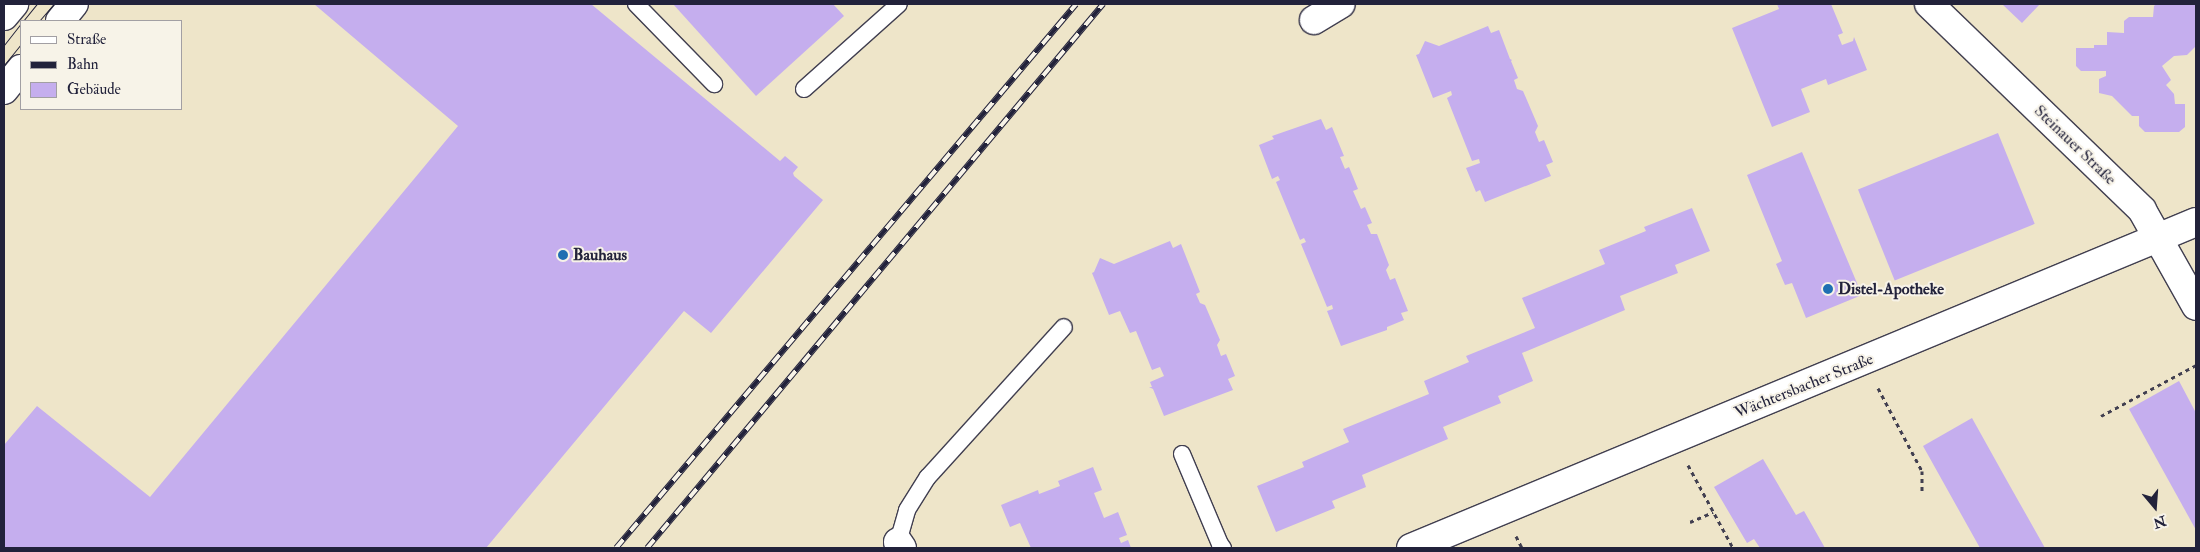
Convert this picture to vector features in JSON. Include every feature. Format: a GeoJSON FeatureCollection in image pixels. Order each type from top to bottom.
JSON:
{"type":"FeatureCollection","features":[{"type":"Feature","properties":{"kind":"street"},"geometry":{"type":"LineString","coordinates":[[4,16],[14,4]]}},
{"type":"Feature","properties":{"kind":"street"},"geometry":{"type":"LineString","coordinates":[[61,20],[74,4]]}},
{"type":"Feature","properties":{"kind":"street"},"geometry":{"type":"LineString","coordinates":[[1314,20],[1342,4]]}},
{"type":"Feature","properties":{"kind":"street","name":"Steinauer Straße"},"geometry":{"type":"LineString","coordinates":[[1929,4],[2142,210],[2196,306]]}},
{"type":"Feature","properties":{"kind":"street"},"geometry":{"type":"LineString","coordinates":[[4,90],[20,69]]}},
{"type":"Feature","properties":{"kind":"street","name":"Wächtersbacher Straße"},"geometry":{"type":"LineString","coordinates":[[1411,548],[2196,222]]}},
{"type":"Feature","properties":{"kind":"lane"},"geometry":{"type":"LineString","coordinates":[[636,4],[714,84]]}},
{"type":"Feature","properties":{"kind":"lane"},"geometry":{"type":"LineString","coordinates":[[804,89],[899,4]]}},
{"type":"Feature","properties":{"kind":"lane"},"geometry":{"type":"LineString","coordinates":[[900,545],[906,510],[928,477],[1064,327]]}},
{"type":"Feature","properties":{"kind":"lane"},"geometry":{"type":"LineString","coordinates":[[1182,454],[1223,548]]}},
{"type":"Feature","properties":{"kind":"path"},"geometry":{"type":"LineString","coordinates":[[1864,361],[1922,471],[1922,491]]}},
{"type":"Feature","properties":{"kind":"path"},"geometry":{"type":"LineString","coordinates":[[2101,416],[2196,365]]}},
{"type":"Feature","properties":{"kind":"path"},"geometry":{"type":"LineString","coordinates":[[1674,440],[1733,548]]}},
{"type":"Feature","properties":{"kind":"path"},"geometry":{"type":"LineString","coordinates":[[1690,522],[1713,512]]}},
{"type":"Feature","properties":{"kind":"building","name":"Bauhaus"},"geometry":{"type":"Polygon","coordinates":[[[314,4],[591,4],[780,161],[785,156],[798,167],[793,173],[794,176],[823,200],[711,333],[684,311],[486,548],[4,548],[4,445],[37,406],[150,497],[458,126],[314,4]]]}},
{"type":"Feature","properties":{"kind":"building"},"geometry":{"type":"Polygon","coordinates":[[[673,4],[833,4],[844,16],[756,96],[673,4]]]}},
{"type":"Feature","properties":{"kind":"building"},"geometry":{"type":"Polygon","coordinates":[[[1777,4],[1831,4],[1843,33],[1838,35],[1842,45],[1853,41],[1854,37],[1867,70],[1828,85],[1826,79],[1801,89],[1810,112],[1772,127],[1732,28],[1779,9],[1777,4]]]}},
{"type":"Feature","properties":{"kind":"building"},"geometry":{"type":"Polygon","coordinates":[[[2002,4],[2040,4],[2022,23],[2002,4]]]}},
{"type":"Feature","properties":{"kind":"building"},"geometry":{"type":"Polygon","coordinates":[[[2156,4],[2196,4],[2195,47],[2187,55],[2174,56],[2162,66],[2171,80],[2166,85],[2174,94],[2175,104],[2185,104],[2185,127],[2179,132],[2145,132],[2139,126],[2139,116],[2132,116],[2112,96],[2099,93],[2099,79],[2106,76],[2106,71],[2081,71],[2076,66],[2076,48],[2094,48],[2094,45],[2107,45],[2107,32],[2124,33],[2124,21],[2129,17],[2153,17],[2156,4]]]}},
{"type":"Feature","properties":{"kind":"building"},"geometry":{"type":"Polygon","coordinates":[[[1488,26],[1491,33],[1499,30],[1518,78],[1514,80],[1517,89],[1523,91],[1538,126],[1535,132],[1539,142],[1544,140],[1553,162],[1546,165],[1551,176],[1485,202],[1480,190],[1476,192],[1466,168],[1480,163],[1479,159],[1472,161],[1447,98],[1452,95],[1451,91],[1433,98],[1416,55],[1419,54],[1425,41],[1439,46],[1488,26]]]}},
{"type":"Feature","properties":{"kind":"building"},"geometry":{"type":"Polygon","coordinates":[[[1321,119],[1326,130],[1332,127],[1344,156],[1340,157],[1345,169],[1349,167],[1358,189],[1353,191],[1361,209],[1365,207],[1372,223],[1367,225],[1371,234],[1377,234],[1389,265],[1386,270],[1390,280],[1395,278],[1408,311],[1401,313],[1404,320],[1387,327],[1387,330],[1341,346],[1327,311],[1333,309],[1332,305],[1327,307],[1301,244],[1306,242],[1304,238],[1300,240],[1276,182],[1280,180],[1278,176],[1272,179],[1259,145],[1274,139],[1272,136],[1321,119]]]}},
{"type":"Feature","properties":{"kind":"building"},"geometry":{"type":"Polygon","coordinates":[[[1998,133],[2035,224],[1895,280],[1858,190],[1998,133]]]}},
{"type":"Feature","properties":{"kind":"building"},"geometry":{"type":"Polygon","coordinates":[[[1802,152],[1862,295],[1806,318],[1792,283],[1785,285],[1776,264],[1782,261],[1747,175],[1802,152]]]}},
{"type":"Feature","properties":{"kind":"building"},"geometry":{"type":"Polygon","coordinates":[[[1692,208],[1710,251],[1675,265],[1678,273],[1620,296],[1625,310],[1522,353],[1533,381],[1498,396],[1501,403],[1443,427],[1448,439],[1362,475],[1366,487],[1332,501],[1335,508],[1276,532],[1257,486],[1304,467],[1302,462],[1349,442],[1343,429],[1429,394],[1424,381],[1469,362],[1466,356],[1535,328],[1522,298],[1605,264],[1599,250],[1646,231],[1644,227],[1692,208]]]}},
{"type":"Feature","properties":{"kind":"building"},"geometry":{"type":"Polygon","coordinates":[[[1170,241],[1173,248],[1181,244],[1200,292],[1196,294],[1200,303],[1205,305],[1220,340],[1217,345],[1221,356],[1226,354],[1235,376],[1228,379],[1233,390],[1164,416],[1153,389],[1149,387],[1152,387],[1150,382],[1164,376],[1160,367],[1152,370],[1136,331],[1130,333],[1120,311],[1109,315],[1092,273],[1100,258],[1114,264],[1170,241]]]}},
{"type":"Feature","properties":{"kind":"building"},"geometry":{"type":"Polygon","coordinates":[[[2179,381],[2196,413],[2196,530],[2129,409],[2179,381]]]}},
{"type":"Feature","properties":{"kind":"building"},"geometry":{"type":"Polygon","coordinates":[[[1972,418],[2045,548],[1980,548],[1923,446],[1972,418]]]}},
{"type":"Feature","properties":{"kind":"building"},"geometry":{"type":"Polygon","coordinates":[[[1763,459],[1796,515],[1804,511],[1825,548],[1760,548],[1754,539],[1747,543],[1714,487],[1763,459]]]}},
{"type":"Feature","properties":{"kind":"building"},"geometry":{"type":"Polygon","coordinates":[[[1093,467],[1102,490],[1094,493],[1104,518],[1118,512],[1127,535],[1119,538],[1121,543],[1128,540],[1131,548],[1031,548],[1020,523],[1010,527],[1001,505],[1038,490],[1039,494],[1060,486],[1058,481],[1093,467]]]}},
{"type":"Feature","properties":{"kind":"tram line"},"geometry":{"type":"LineString","coordinates":[[24,20],[37,4]]}},
{"type":"Feature","properties":{"kind":"tram line"},"geometry":{"type":"LineString","coordinates":[[40,20],[54,4]]}},
{"type":"Feature","properties":{"kind":"tram line"},"geometry":{"type":"LineString","coordinates":[[4,45],[20,24]]}},
{"type":"Feature","properties":{"kind":"tram line"},"geometry":{"type":"LineString","coordinates":[[4,65],[20,45]]}},
{"type":"Feature","properties":{"kind":"railway"},"geometry":{"type":"LineString","coordinates":[[616,548],[1076,4]]}},
{"type":"Feature","properties":{"kind":"railway"},"geometry":{"type":"LineString","coordinates":[[647,548],[1103,4]]}},
{"type":"Feature","properties":{"kind":"place","name":"Bauhaus"},"geometry":{"type":"Point","coordinates":[563,255]}},
{"type":"Feature","properties":{"kind":"place","name":"Distel-Apotheke"},"geometry":{"type":"Point","coordinates":[1828,289]}}]}
